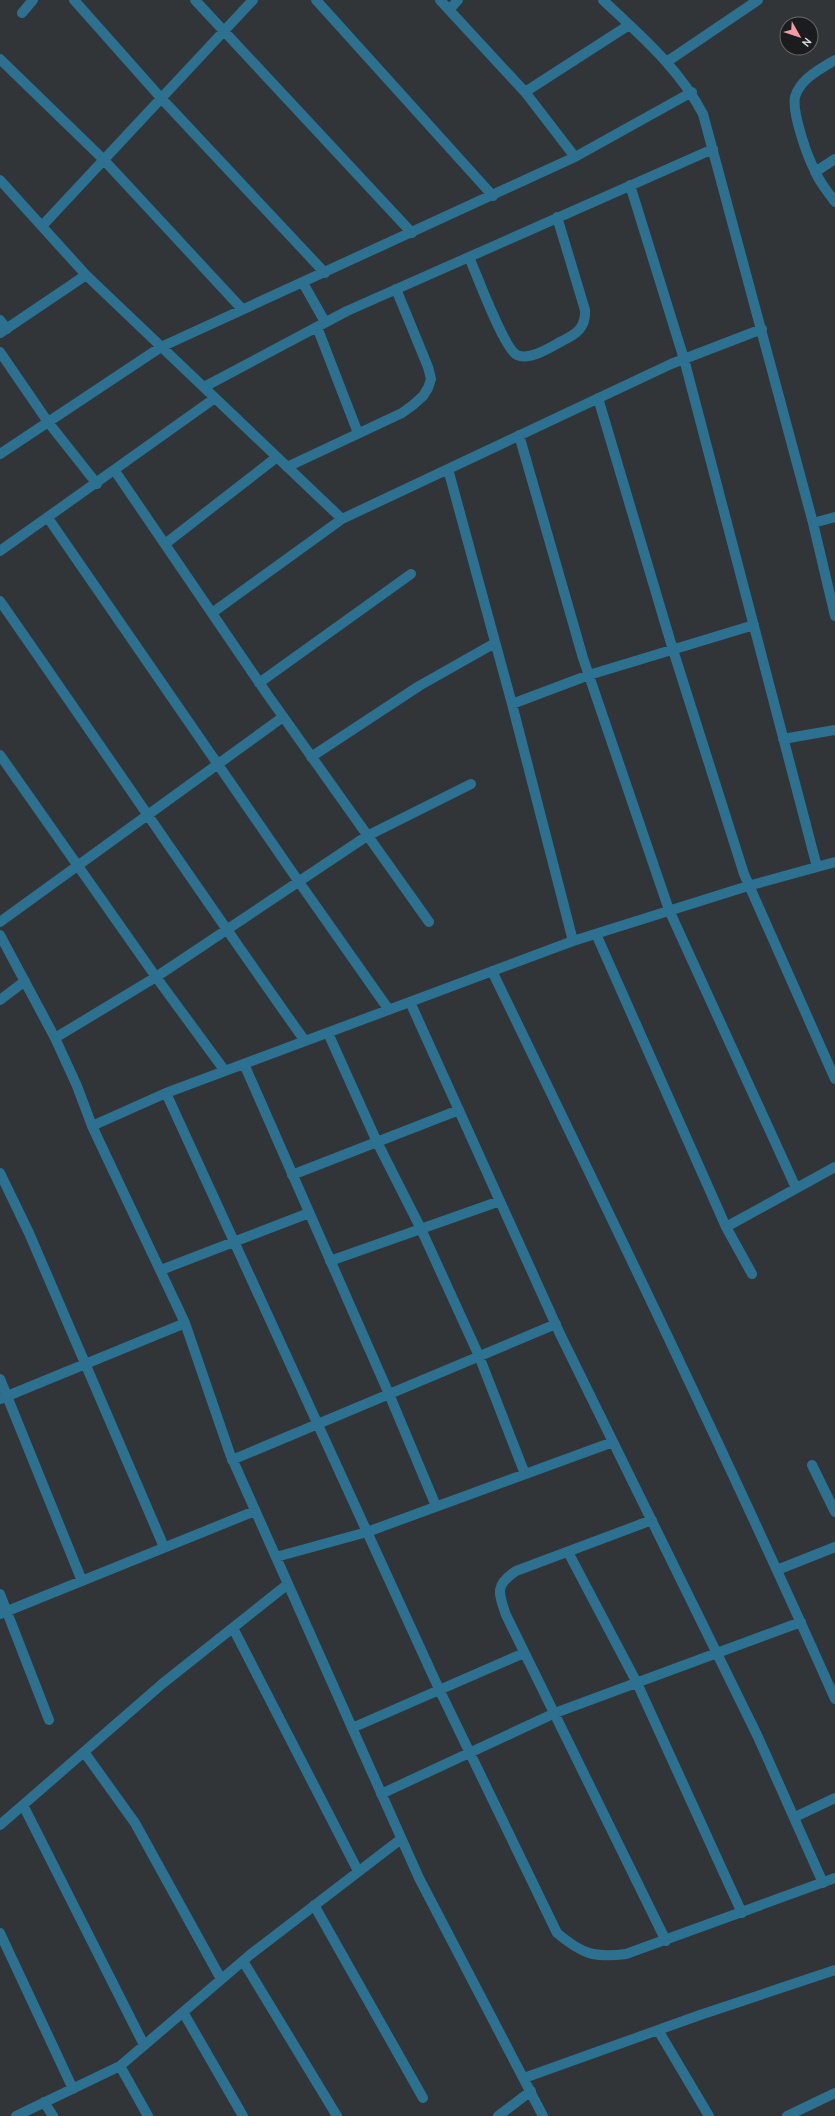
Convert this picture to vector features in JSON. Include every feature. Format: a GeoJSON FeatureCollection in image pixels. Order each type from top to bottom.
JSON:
{"type":"FeatureCollection","features":[{"type":"Feature","properties":{"kind":"street"},"geometry":{"type":"LineString","coordinates":[[22,13],[33,0]]}},
{"type":"Feature","properties":{"kind":"street"},"geometry":{"type":"LineString","coordinates":[[74,0],[161,98],[324,273]]}},
{"type":"Feature","properties":{"kind":"street"},"geometry":{"type":"LineString","coordinates":[[195,0],[412,233]]}},
{"type":"Feature","properties":{"kind":"street"},"geometry":{"type":"LineString","coordinates":[[42,226],[253,0]]}},
{"type":"Feature","properties":{"kind":"street"},"geometry":{"type":"LineString","coordinates":[[316,0],[493,196]]}},
{"type":"Feature","properties":{"kind":"street"},"geometry":{"type":"LineString","coordinates":[[440,0],[525,92],[575,157]]}},
{"type":"Feature","properties":{"kind":"street"},"geometry":{"type":"LineString","coordinates":[[449,10],[458,0]]}},
{"type":"Feature","properties":{"kind":"street"},"geometry":{"type":"LineString","coordinates":[[603,0],[668,61],[692,92],[703,114],[813,522],[835,616]]}},
{"type":"Feature","properties":{"kind":"street"},"geometry":{"type":"LineString","coordinates":[[668,61],[758,0]]}},
{"type":"Feature","properties":{"kind":"street"},"geometry":{"type":"LineString","coordinates":[[525,92],[629,25]]}},
{"type":"Feature","properties":{"kind":"street"},"geometry":{"type":"LineString","coordinates":[[0,59],[103,159],[242,309]]}},
{"type":"Feature","properties":{"kind":"street"},"geometry":{"type":"LineString","coordinates":[[835,60],[814,72],[803,84],[795,97],[795,115],[815,172],[835,202]]}},
{"type":"Feature","properties":{"kind":"street"},"geometry":{"type":"LineString","coordinates":[[0,454],[161,348],[242,309],[303,283],[575,157],[692,92]]}},
{"type":"Feature","properties":{"kind":"street"},"geometry":{"type":"LineString","coordinates":[[204,387],[321,324],[557,217],[713,149]]}},
{"type":"Feature","properties":{"kind":"street"},"geometry":{"type":"LineString","coordinates":[[815,172],[835,159]]}},
{"type":"Feature","properties":{"kind":"street"},"geometry":{"type":"LineString","coordinates":[[0,180],[86,275],[342,519]]}},
{"type":"Feature","properties":{"kind":"street"},"geometry":{"type":"LineString","coordinates":[[630,185],[684,359],[817,867]]}},
{"type":"Feature","properties":{"kind":"street"},"geometry":{"type":"LineString","coordinates":[[469,257],[501,332],[512,351],[517,355],[526,356],[544,351],[574,335],[583,327],[586,318],[585,310],[557,217]]}},
{"type":"Feature","properties":{"kind":"street"},"geometry":{"type":"LineString","coordinates":[[0,320],[3,331],[86,275]]}},
{"type":"Feature","properties":{"kind":"street"},"geometry":{"type":"LineString","coordinates":[[303,283],[321,324],[358,433]]}},
{"type":"Feature","properties":{"kind":"street"},"geometry":{"type":"LineString","coordinates":[[287,467],[402,413],[423,396],[428,388],[431,379],[428,367],[396,289]]}},
{"type":"Feature","properties":{"kind":"street"},"geometry":{"type":"LineString","coordinates":[[212,613],[342,519],[684,359],[762,329]]}},
{"type":"Feature","properties":{"kind":"street"},"geometry":{"type":"LineString","coordinates":[[0,352],[48,422],[97,484]]}},
{"type":"Feature","properties":{"kind":"street"},"geometry":{"type":"LineString","coordinates":[[0,551],[97,484],[215,398]]}},
{"type":"Feature","properties":{"kind":"street"},"geometry":{"type":"LineString","coordinates":[[598,398],[673,650],[748,886],[835,1079]]}},
{"type":"Feature","properties":{"kind":"street"},"geometry":{"type":"LineString","coordinates":[[519,436],[590,675],[669,910],[796,1188]]}},
{"type":"Feature","properties":{"kind":"street"},"geometry":{"type":"LineString","coordinates":[[165,544],[277,457]]}},
{"type":"Feature","properties":{"kind":"street"},"geometry":{"type":"LineString","coordinates":[[448,469],[512,704],[573,941]]}},
{"type":"Feature","properties":{"kind":"street"},"geometry":{"type":"LineString","coordinates":[[115,471],[259,683],[429,922]]}},
{"type":"Feature","properties":{"kind":"street"},"geometry":{"type":"LineString","coordinates":[[813,522],[835,517]]}},
{"type":"Feature","properties":{"kind":"street"},"geometry":{"type":"LineString","coordinates":[[48,518],[389,1010]]}},
{"type":"Feature","properties":{"kind":"street"},"geometry":{"type":"LineString","coordinates":[[259,683],[411,574]]}},
{"type":"Feature","properties":{"kind":"street"},"geometry":{"type":"LineString","coordinates":[[0,601],[149,814],[227,931],[306,1041]]}},
{"type":"Feature","properties":{"kind":"street"},"geometry":{"type":"LineString","coordinates":[[512,704],[590,675],[754,625]]}},
{"type":"Feature","properties":{"kind":"street"},"geometry":{"type":"LineString","coordinates":[[311,757],[419,686],[495,643]]}},
{"type":"Feature","properties":{"kind":"street"},"geometry":{"type":"LineString","coordinates":[[0,922],[283,717]]}},
{"type":"Feature","properties":{"kind":"street"},"geometry":{"type":"LineString","coordinates":[[783,739],[835,730]]}},
{"type":"Feature","properties":{"kind":"street"},"geometry":{"type":"LineString","coordinates":[[0,756],[156,978],[225,1071]]}},
{"type":"Feature","properties":{"kind":"street"},"geometry":{"type":"LineString","coordinates":[[55,1038],[156,978],[367,836],[471,784]]}},
{"type":"Feature","properties":{"kind":"street"},"geometry":{"type":"LineString","coordinates":[[92,1126],[166,1093],[573,941],[748,886],[835,862]]}},
{"type":"Feature","properties":{"kind":"street"},"geometry":{"type":"LineString","coordinates":[[596,934],[726,1227],[752,1274]]}},
{"type":"Feature","properties":{"kind":"street"},"geometry":{"type":"LineString","coordinates":[[0,935],[55,1038],[77,1086],[92,1126],[185,1323],[232,1460],[419,1878],[544,2116]]}},
{"type":"Feature","properties":{"kind":"street"},"geometry":{"type":"LineString","coordinates":[[492,971],[630,1255],[777,1570],[835,1699]]}},
{"type":"Feature","properties":{"kind":"street"},"geometry":{"type":"LineString","coordinates":[[0,1000],[25,981]]}},
{"type":"Feature","properties":{"kind":"street"},"geometry":{"type":"LineString","coordinates":[[410,1002],[556,1324],[717,1653],[795,1817],[823,1883]]}},
{"type":"Feature","properties":{"kind":"street"},"geometry":{"type":"LineString","coordinates":[[328,1033],[377,1142],[421,1229],[479,1356],[525,1474]]}},
{"type":"Feature","properties":{"kind":"street"},"geometry":{"type":"LineString","coordinates":[[244,1064],[389,1394],[436,1506]]}},
{"type":"Feature","properties":{"kind":"street"},"geometry":{"type":"LineString","coordinates":[[166,1093],[439,1689],[557,1933],[576,1948],[593,1956],[626,1954],[666,1941],[835,1878]]}},
{"type":"Feature","properties":{"kind":"street"},"geometry":{"type":"LineString","coordinates":[[292,1175],[459,1110]]}},
{"type":"Feature","properties":{"kind":"street"},"geometry":{"type":"LineString","coordinates":[[726,1227],[835,1167]]}},
{"type":"Feature","properties":{"kind":"street"},"geometry":{"type":"LineString","coordinates":[[0,1173],[29,1233],[164,1548]]}},
{"type":"Feature","properties":{"kind":"street"},"geometry":{"type":"LineString","coordinates":[[330,1261],[500,1201]]}},
{"type":"Feature","properties":{"kind":"street"},"geometry":{"type":"LineString","coordinates":[[161,1270],[309,1213]]}},
{"type":"Feature","properties":{"kind":"street"},"geometry":{"type":"LineString","coordinates":[[4,1398],[185,1323]]}},
{"type":"Feature","properties":{"kind":"street"},"geometry":{"type":"LineString","coordinates":[[232,1460],[556,1324]]}},
{"type":"Feature","properties":{"kind":"street"},"geometry":{"type":"LineString","coordinates":[[0,1379],[4,1398],[82,1581]]}},
{"type":"Feature","properties":{"kind":"street"},"geometry":{"type":"LineString","coordinates":[[276,1557],[367,1532],[613,1442]]}},
{"type":"Feature","properties":{"kind":"street"},"geometry":{"type":"LineString","coordinates":[[812,1465],[835,1512]]}},
{"type":"Feature","properties":{"kind":"street"},"geometry":{"type":"LineString","coordinates":[[4,1612],[255,1511]]}},
{"type":"Feature","properties":{"kind":"street"},"geometry":{"type":"LineString","coordinates":[[652,1520],[516,1571],[504,1579],[500,1587],[499,1597],[524,1653],[555,1713],[666,1941]]}},
{"type":"Feature","properties":{"kind":"street"},"geometry":{"type":"LineString","coordinates":[[777,1570],[835,1548]]}},
{"type":"Feature","properties":{"kind":"street"},"geometry":{"type":"LineString","coordinates":[[568,1552],[637,1683],[742,1913]]}},
{"type":"Feature","properties":{"kind":"street"},"geometry":{"type":"LineString","coordinates":[[0,1825],[162,1684],[288,1584]]}},
{"type":"Feature","properties":{"kind":"street"},"geometry":{"type":"LineString","coordinates":[[0,1594],[4,1612],[50,1720]]}},
{"type":"Feature","properties":{"kind":"street"},"geometry":{"type":"LineString","coordinates":[[381,1794],[555,1713],[801,1622]]}},
{"type":"Feature","properties":{"kind":"street"},"geometry":{"type":"LineString","coordinates":[[232,1628],[358,1871]]}},
{"type":"Feature","properties":{"kind":"street"},"geometry":{"type":"LineString","coordinates":[[352,1728],[524,1653]]}},
{"type":"Feature","properties":{"kind":"street"},"geometry":{"type":"LineString","coordinates":[[84,1752],[134,1823],[221,1979]]}},
{"type":"Feature","properties":{"kind":"street"},"geometry":{"type":"LineString","coordinates":[[795,1817],[835,1798]]}},
{"type":"Feature","properties":{"kind":"street"},"geometry":{"type":"LineString","coordinates":[[23,1805],[144,2045]]}},
{"type":"Feature","properties":{"kind":"street"},"geometry":{"type":"LineString","coordinates":[[16,2116],[120,2066],[243,1961],[401,1838]]}},
{"type":"Feature","properties":{"kind":"street"},"geometry":{"type":"LineString","coordinates":[[314,1905],[423,2098]]}},
{"type":"Feature","properties":{"kind":"street"},"geometry":{"type":"LineString","coordinates":[[0,1933],[73,2089]]}},
{"type":"Feature","properties":{"kind":"street"},"geometry":{"type":"LineString","coordinates":[[243,1961],[337,2116]]}},
{"type":"Feature","properties":{"kind":"street"},"geometry":{"type":"LineString","coordinates":[[524,2078],[658,2030],[835,1970]]}},
{"type":"Feature","properties":{"kind":"street"},"geometry":{"type":"LineString","coordinates":[[183,2012],[243,2116]]}},
{"type":"Feature","properties":{"kind":"street"},"geometry":{"type":"LineString","coordinates":[[658,2030],[709,2116]]}},
{"type":"Feature","properties":{"kind":"street"},"geometry":{"type":"LineString","coordinates":[[120,2066],[148,2116]]}},
{"type":"Feature","properties":{"kind":"street"},"geometry":{"type":"LineString","coordinates":[[498,2116],[531,2091]]}},
{"type":"Feature","properties":{"kind":"street"},"geometry":{"type":"LineString","coordinates":[[787,2116],[835,2093]]}},
{"type":"Feature","properties":{"kind":"street"},"geometry":{"type":"LineString","coordinates":[[44,2102],[53,2116]]}}]}
